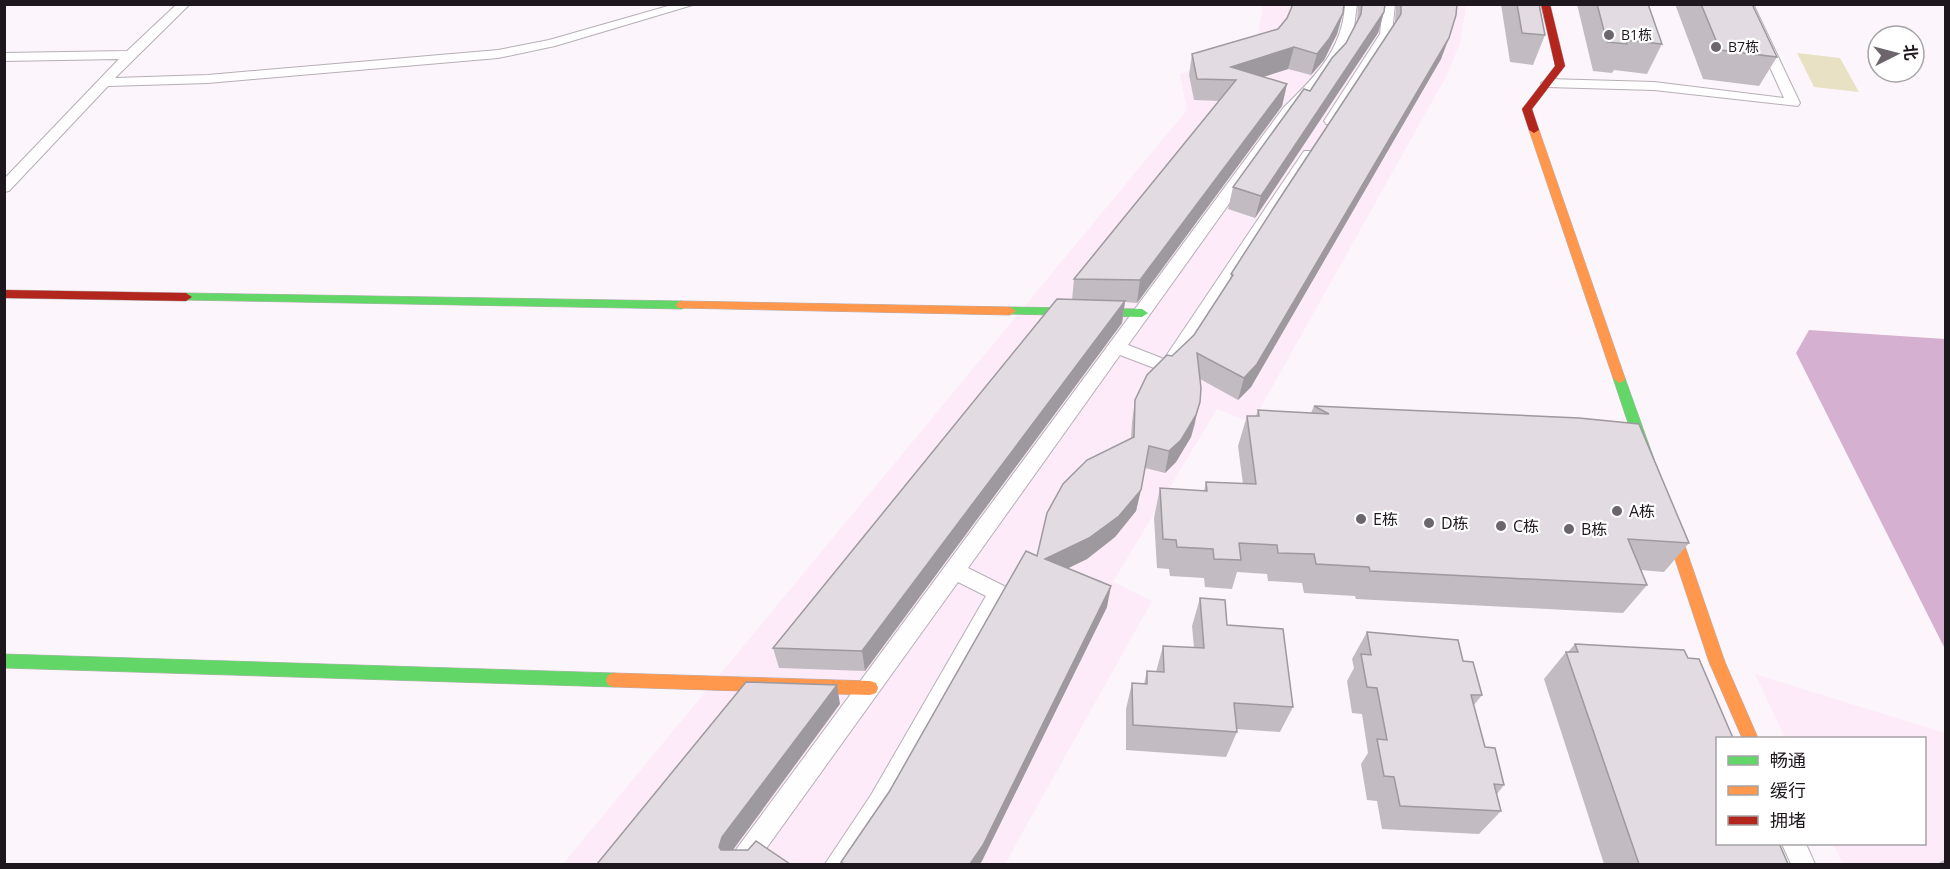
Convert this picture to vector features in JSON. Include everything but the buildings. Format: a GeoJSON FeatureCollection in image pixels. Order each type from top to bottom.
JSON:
{"type":"FeatureCollection","features":[{"type":"Feature","properties":{"kind":"street"},"geometry":{"type":"LineString","coordinates":[[4,188],[130,55],[184,4]]}},
{"type":"Feature","properties":{"kind":"street"},"geometry":{"type":"LineString","coordinates":[[105,82],[208,79],[498,54],[551,43],[690,4]]}},
{"type":"Feature","properties":{"kind":"street"},"geometry":{"type":"LineString","coordinates":[[741,864],[1289,110],[1320,78],[1338,53],[1352,18],[1351,4]]}},
{"type":"Feature","properties":{"kind":"street"},"geometry":{"type":"LineString","coordinates":[[1117,347],[1168,368],[1386,34],[1389,4]]}},
{"type":"Feature","properties":{"kind":"street"},"geometry":{"type":"LineString","coordinates":[[1545,4],[1560,66],[1527,109],[1651,470]]}},
{"type":"Feature","properties":{"kind":"street"},"geometry":{"type":"LineString","coordinates":[[1547,83],[1654,86],[1793,103],[1747,4]]}},
{"type":"Feature","properties":{"kind":"street"},"geometry":{"type":"LineString","coordinates":[[4,57],[130,55]]}},
{"type":"Feature","properties":{"kind":"street"},"geometry":{"type":"LineString","coordinates":[[4,294],[1142,313]]}},
{"type":"Feature","properties":{"kind":"street"},"geometry":{"type":"LineString","coordinates":[[1663,504],[1717,662],[1750,737]]}},
{"type":"Feature","properties":{"kind":"street"},"geometry":{"type":"LineString","coordinates":[[837,864],[879,803],[999,593],[955,571]]}},
{"type":"Feature","properties":{"kind":"street"},"geometry":{"type":"LineString","coordinates":[[4,661],[870,688]]}},
{"type":"Feature","properties":{"kind":"street"},"geometry":{"type":"LineString","coordinates":[[1795,845],[1803,864]]}},
{"type":"Feature","properties":{"kind":"shaded area"},"geometry":{"type":"Polygon","coordinates":[[[1263,5],[1465,5],[1465,12],[1460,43],[1447,75],[1252,423],[1217,409],[1113,582],[1152,601],[1005,864],[563,864],[1187,110],[1180,74],[1256,47],[1263,5]]]}},
{"type":"Feature","properties":{"kind":"shaded area"},"geometry":{"type":"Polygon","coordinates":[[[1797,53],[1840,58],[1859,92],[1814,87],[1797,53]]]}},
{"type":"Feature","properties":{"kind":"shaded area"},"geometry":{"type":"Polygon","coordinates":[[[1809,330],[1945,339],[1945,649],[1796,353],[1809,330]]]}},
{"type":"Feature","properties":{"kind":"shaded area"},"geometry":{"type":"Polygon","coordinates":[[[1755,674],[1945,733],[1945,864],[1843,864],[1834,845],[1926,845],[1926,737],[1785,737],[1755,674]]]}},
{"type":"Feature","properties":{"kind":"traffic: fast"},"geometry":{"type":"LineString","coordinates":[[186,297],[682,305]]}},
{"type":"Feature","properties":{"kind":"traffic: fast"},"geometry":{"type":"LineString","coordinates":[[1010,311],[1142,313]]}},
{"type":"Feature","properties":{"kind":"traffic: fast"},"geometry":{"type":"LineString","coordinates":[[1619,378],[1647,459]]}},
{"type":"Feature","properties":{"kind":"traffic: fast"},"geometry":{"type":"LineString","coordinates":[[4,661],[614,680]]}},
{"type":"Feature","properties":{"kind":"traffic: slow"},"geometry":{"type":"LineString","coordinates":[[1534,130],[1619,378]]}},
{"type":"Feature","properties":{"kind":"traffic: slow"},"geometry":{"type":"LineString","coordinates":[[682,305],[1010,311]]}},
{"type":"Feature","properties":{"kind":"traffic: slow"},"geometry":{"type":"LineString","coordinates":[[1669,520],[1717,662],[1750,737]]}},
{"type":"Feature","properties":{"kind":"traffic: slow"},"geometry":{"type":"LineString","coordinates":[[614,680],[870,688]]}},
{"type":"Feature","properties":{"kind":"traffic: jam"},"geometry":{"type":"LineString","coordinates":[[1534,130],[1527,109],[1560,66],[1545,4]]}},
{"type":"Feature","properties":{"kind":"traffic: jam"},"geometry":{"type":"LineString","coordinates":[[4,294],[186,297]]}},
{"type":"Feature","properties":{"kind":"place","name":"B1栋"},"geometry":{"type":"Point","coordinates":[1609,35]}},
{"type":"Feature","properties":{"kind":"place","name":"B7栋"},"geometry":{"type":"Point","coordinates":[1716,47]}},
{"type":"Feature","properties":{"kind":"place","name":"A栋"},"geometry":{"type":"Point","coordinates":[1617,511]}},
{"type":"Feature","properties":{"kind":"place","name":"E栋"},"geometry":{"type":"Point","coordinates":[1361,519]}},
{"type":"Feature","properties":{"kind":"place","name":"D栋"},"geometry":{"type":"Point","coordinates":[1429,523]}},
{"type":"Feature","properties":{"kind":"place","name":"C栋"},"geometry":{"type":"Point","coordinates":[1501,526]}},
{"type":"Feature","properties":{"kind":"place","name":"B栋"},"geometry":{"type":"Point","coordinates":[1569,529]}}]}
